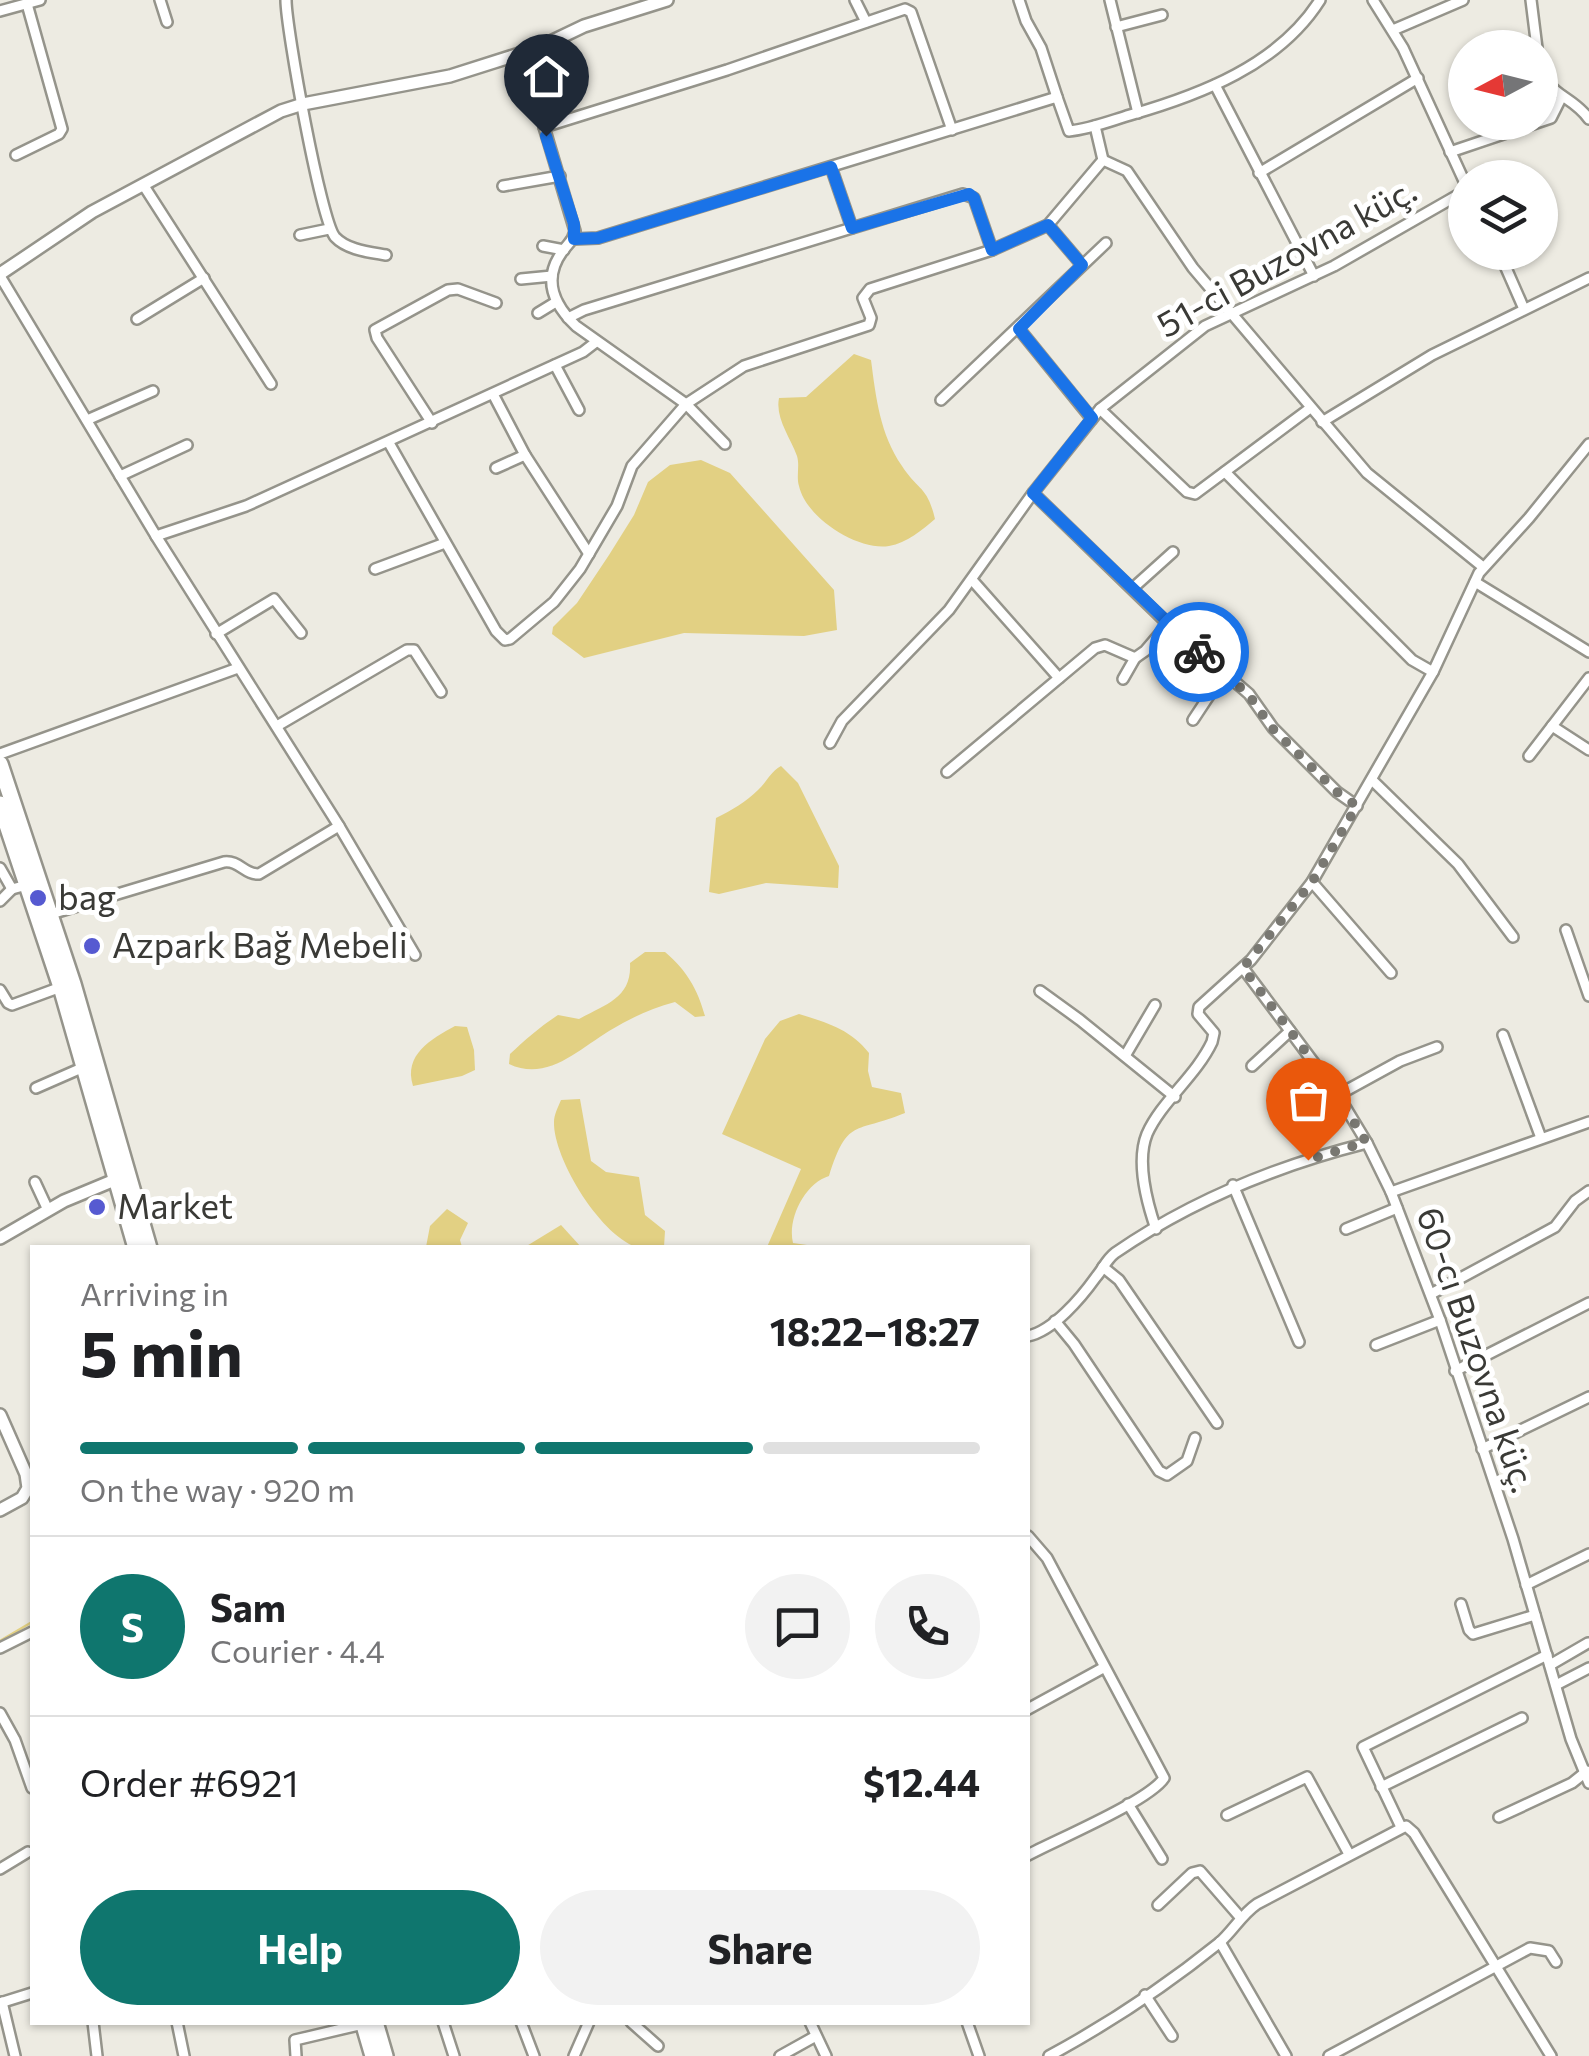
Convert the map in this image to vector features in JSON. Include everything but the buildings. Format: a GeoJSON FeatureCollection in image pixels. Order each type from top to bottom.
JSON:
{"type":"FeatureCollection","features":[{"type":"Feature","properties":{"kind":"main road"},"geometry":{"type":"LineString","coordinates":[[0,764],[51,914],[147,1245]]}},
{"type":"Feature","properties":{"kind":"main road"},"geometry":{"type":"LineString","coordinates":[[0,804],[20,887],[60,988],[135,1245]]}},
{"type":"Feature","properties":{"kind":"main road"},"geometry":{"type":"LineString","coordinates":[[367,2025],[373,2056]]}},
{"type":"Feature","properties":{"kind":"main road"},"geometry":{"type":"LineString","coordinates":[[368,2025],[386,2056]]}},
{"type":"Feature","properties":{"kind":"street"},"geometry":{"type":"LineString","coordinates":[[6,7],[40,0]]}},
{"type":"Feature","properties":{"kind":"street"},"geometry":{"type":"LineString","coordinates":[[160,0],[167,22]]}},
{"type":"Feature","properties":{"kind":"street"},"geometry":{"type":"LineString","coordinates":[[286,0],[308,140],[329,228],[346,245],[386,255]]}},
{"type":"Feature","properties":{"kind":"street"},"geometry":{"type":"LineString","coordinates":[[414,955],[339,826],[216,634],[0,275],[92,212],[242,130],[303,104],[434,80],[667,0]]}},
{"type":"Feature","properties":{"kind":"street"},"geometry":{"type":"LineString","coordinates":[[855,0],[866,22]]}},
{"type":"Feature","properties":{"kind":"street"},"geometry":{"type":"LineString","coordinates":[[1019,0],[1041,48],[1070,131],[1186,100],[1215,85],[1282,43],[1320,0]]}},
{"type":"Feature","properties":{"kind":"street"},"geometry":{"type":"LineString","coordinates":[[1110,0],[1138,113]]}},
{"type":"Feature","properties":{"kind":"street"},"geometry":{"type":"LineString","coordinates":[[1374,0],[1418,78],[1454,160]]}},
{"type":"Feature","properties":{"kind":"street"},"geometry":{"type":"LineString","coordinates":[[1393,30],[1463,0]]}},
{"type":"Feature","properties":{"kind":"street"},"geometry":{"type":"LineString","coordinates":[[1530,0],[1534,30]]}},
{"type":"Feature","properties":{"kind":"street"},"geometry":{"type":"LineString","coordinates":[[16,155],[62,129],[27,4]]}},
{"type":"Feature","properties":{"kind":"street"},"geometry":{"type":"LineString","coordinates":[[544,127],[727,70],[912,6],[952,130]]}},
{"type":"Feature","properties":{"kind":"street"},"geometry":{"type":"LineString","coordinates":[[1116,27],[1162,15]]}},
{"type":"Feature","properties":{"kind":"street"},"geometry":{"type":"LineString","coordinates":[[546,44],[549,62],[544,127],[574,224],[574,239],[552,276],[556,302],[596,342],[686,404],[725,444]]}},
{"type":"Feature","properties":{"kind":"street"},"geometry":{"type":"LineString","coordinates":[[1259,173],[1418,78]]}},
{"type":"Feature","properties":{"kind":"street"},"geometry":{"type":"LineString","coordinates":[[1215,85],[1314,276]]}},
{"type":"Feature","properties":{"kind":"street"},"geometry":{"type":"LineString","coordinates":[[1558,93],[1588,114]]}},
{"type":"Feature","properties":{"kind":"street"},"geometry":{"type":"LineString","coordinates":[[1450,152],[1551,118],[1562,96]]}},
{"type":"Feature","properties":{"kind":"street"},"geometry":{"type":"LineString","coordinates":[[574,239],[598,238],[1057,97]]}},
{"type":"Feature","properties":{"kind":"street"},"geometry":{"type":"LineString","coordinates":[[1095,126],[1104,160]]}},
{"type":"Feature","properties":{"kind":"street"},"geometry":{"type":"LineString","coordinates":[[389,443],[496,631],[505,640],[514,637],[554,602],[617,506],[632,466],[686,404],[744,366],[869,325],[863,298],[870,289],[992,250],[1048,225],[1104,160]]}},
{"type":"Feature","properties":{"kind":"street"},"geometry":{"type":"LineString","coordinates":[[1104,160],[1127,171],[1192,268],[1322,422],[1382,486],[1482,567]]}},
{"type":"Feature","properties":{"kind":"street"},"geometry":{"type":"LineString","coordinates":[[831,167],[852,228]]}},
{"type":"Feature","properties":{"kind":"street"},"geometry":{"type":"LineString","coordinates":[[503,186],[560,176]]}},
{"type":"Feature","properties":{"kind":"street"},"geometry":{"type":"LineString","coordinates":[[144,186],[271,384]]}},
{"type":"Feature","properties":{"kind":"street"},"geometry":{"type":"LineString","coordinates":[[568,318],[969,194],[974,198],[992,250]]}},
{"type":"Feature","properties":{"kind":"street","name":"51-ci Buzovna küç."},"geometry":{"type":"LineString","coordinates":[[830,743],[842,721],[929,633],[973,581],[1033,493],[1100,410],[1188,337],[1314,276],[1448,200]]}},
{"type":"Feature","properties":{"kind":"street"},"geometry":{"type":"LineString","coordinates":[[1048,225],[1082,265]]}},
{"type":"Feature","properties":{"kind":"street"},"geometry":{"type":"LineString","coordinates":[[300,234],[329,228]]}},
{"type":"Feature","properties":{"kind":"street"},"geometry":{"type":"LineString","coordinates":[[942,400],[1106,243]]}},
{"type":"Feature","properties":{"kind":"street"},"geometry":{"type":"LineString","coordinates":[[543,246],[564,250]]}},
{"type":"Feature","properties":{"kind":"street"},"geometry":{"type":"LineString","coordinates":[[1507,270],[1524,309]]}},
{"type":"Feature","properties":{"kind":"street"},"geometry":{"type":"LineString","coordinates":[[522,279],[552,276]]}},
{"type":"Feature","properties":{"kind":"street"},"geometry":{"type":"LineString","coordinates":[[137,319],[204,278]]}},
{"type":"Feature","properties":{"kind":"street"},"geometry":{"type":"LineString","coordinates":[[1322,422],[1432,356],[1589,278]]}},
{"type":"Feature","properties":{"kind":"street"},"geometry":{"type":"LineString","coordinates":[[432,422],[377,338],[376,330],[448,290],[458,289],[496,302]]}},
{"type":"Feature","properties":{"kind":"street"},"geometry":{"type":"LineString","coordinates":[[538,313],[556,302]]}},
{"type":"Feature","properties":{"kind":"street"},"geometry":{"type":"LineString","coordinates":[[1019,329],[1092,418]]}},
{"type":"Feature","properties":{"kind":"street"},"geometry":{"type":"LineString","coordinates":[[156,536],[246,506],[389,443],[555,366],[596,342]]}},
{"type":"Feature","properties":{"kind":"street"},"geometry":{"type":"LineString","coordinates":[[555,366],[579,410]]}},
{"type":"Feature","properties":{"kind":"street"},"geometry":{"type":"LineString","coordinates":[[87,420],[153,391]]}},
{"type":"Feature","properties":{"kind":"street"},"geometry":{"type":"LineString","coordinates":[[493,394],[525,455],[589,554]]}},
{"type":"Feature","properties":{"kind":"street"},"geometry":{"type":"LineString","coordinates":[[1100,410],[1187,492],[1200,492],[1309,408]]}},
{"type":"Feature","properties":{"kind":"street"},"geometry":{"type":"LineString","coordinates":[[1156,1229],[1147,1197],[1144,1145],[1154,1123],[1213,1038],[1212,1029],[1198,1014],[1199,1007],[1243,968],[1312,882],[1433,672],[1482,567],[1529,518],[1589,444]]}},
{"type":"Feature","properties":{"kind":"street"},"geometry":{"type":"LineString","coordinates":[[120,476],[188,446]]}},
{"type":"Feature","properties":{"kind":"street"},"geometry":{"type":"LineString","coordinates":[[496,468],[525,455]]}},
{"type":"Feature","properties":{"kind":"street"},"geometry":{"type":"LineString","coordinates":[[1225,472],[1412,660],[1433,672]]}},
{"type":"Feature","properties":{"kind":"street"},"geometry":{"type":"LineString","coordinates":[[1033,493],[1168,624],[1254,699],[1272,728],[1337,792],[1357,806]]}},
{"type":"Feature","properties":{"kind":"street"},"geometry":{"type":"LineString","coordinates":[[375,570],[445,543]]}},
{"type":"Feature","properties":{"kind":"street"},"geometry":{"type":"LineString","coordinates":[[1134,588],[1173,552]]}},
{"type":"Feature","properties":{"kind":"street"},"geometry":{"type":"LineString","coordinates":[[973,581],[1059,678]]}},
{"type":"Feature","properties":{"kind":"street"},"geometry":{"type":"LineString","coordinates":[[1475,582],[1589,652]]}},
{"type":"Feature","properties":{"kind":"street"},"geometry":{"type":"LineString","coordinates":[[216,634],[274,599],[301,633]]}},
{"type":"Feature","properties":{"kind":"street"},"geometry":{"type":"LineString","coordinates":[[1122,679],[1135,658],[1168,624]]}},
{"type":"Feature","properties":{"kind":"street"},"geometry":{"type":"LineString","coordinates":[[947,772],[1100,645],[1135,658]]}},
{"type":"Feature","properties":{"kind":"street"},"geometry":{"type":"LineString","coordinates":[[278,726],[407,650],[414,650],[441,692]]}},
{"type":"Feature","properties":{"kind":"street"},"geometry":{"type":"LineString","coordinates":[[0,754],[238,668]]}},
{"type":"Feature","properties":{"kind":"street"},"geometry":{"type":"LineString","coordinates":[[1193,720],[1224,673]]}},
{"type":"Feature","properties":{"kind":"street"},"geometry":{"type":"LineString","coordinates":[[1529,756],[1589,678]]}},
{"type":"Feature","properties":{"kind":"street"},"geometry":{"type":"LineString","coordinates":[[1552,726],[1589,750]]}},
{"type":"Feature","properties":{"kind":"street"},"geometry":{"type":"LineString","coordinates":[[1372,780],[1458,864],[1512,937]]}},
{"type":"Feature","properties":{"kind":"street"},"geometry":{"type":"LineString","coordinates":[[51,914],[224,862],[235,862],[249,873],[259,874],[339,826]]}},
{"type":"Feature","properties":{"kind":"street"},"geometry":{"type":"LineString","coordinates":[[0,868],[20,887],[0,901]]}},
{"type":"Feature","properties":{"kind":"street"},"geometry":{"type":"LineString","coordinates":[[1312,882],[1391,973]]}},
{"type":"Feature","properties":{"kind":"street"},"geometry":{"type":"LineString","coordinates":[[1566,930],[1589,996]]}},
{"type":"Feature","properties":{"kind":"street","name":"60-cı Buzovna küç."},"geometry":{"type":"LineString","coordinates":[[1243,968],[1338,1095],[1391,1192],[1440,1320],[1588,1775]]}},
{"type":"Feature","properties":{"kind":"street"},"geometry":{"type":"LineString","coordinates":[[0,990],[12,1005],[60,988]]}},
{"type":"Feature","properties":{"kind":"street"},"geometry":{"type":"LineString","coordinates":[[1040,991],[1174,1097]]}},
{"type":"Feature","properties":{"kind":"street"},"geometry":{"type":"LineString","coordinates":[[1125,1056],[1155,1005]]}},
{"type":"Feature","properties":{"kind":"street"},"geometry":{"type":"LineString","coordinates":[[1252,1066],[1290,1031]]}},
{"type":"Feature","properties":{"kind":"street"},"geometry":{"type":"LineString","coordinates":[[1503,1035],[1540,1138]]}},
{"type":"Feature","properties":{"kind":"street"},"geometry":{"type":"LineString","coordinates":[[1338,1095],[1400,1061],[1437,1047]]}},
{"type":"Feature","properties":{"kind":"street"},"geometry":{"type":"LineString","coordinates":[[36,1088],[84,1067]]}},
{"type":"Feature","properties":{"kind":"street"},"geometry":{"type":"LineString","coordinates":[[1391,1192],[1589,1122]]}},
{"type":"Feature","properties":{"kind":"street"},"geometry":{"type":"LineString","coordinates":[[1030,1336],[1054,1321],[1114,1254],[1156,1229],[1232,1186],[1366,1142]]}},
{"type":"Feature","properties":{"kind":"street"},"geometry":{"type":"LineString","coordinates":[[0,1238],[48,1210],[117,1179]]}},
{"type":"Feature","properties":{"kind":"street"},"geometry":{"type":"LineString","coordinates":[[35,1182],[48,1210]]}},
{"type":"Feature","properties":{"kind":"street"},"geometry":{"type":"LineString","coordinates":[[1232,1186],[1299,1342]]}},
{"type":"Feature","properties":{"kind":"street"},"geometry":{"type":"LineString","coordinates":[[1431,1294],[1555,1227],[1575,1201],[1589,1191]]}},
{"type":"Feature","properties":{"kind":"street"},"geometry":{"type":"LineString","coordinates":[[1346,1229],[1397,1208]]}},
{"type":"Feature","properties":{"kind":"street"},"geometry":{"type":"LineString","coordinates":[[1103,1268],[1119,1280],[1217,1423]]}},
{"type":"Feature","properties":{"kind":"street"},"geometry":{"type":"LineString","coordinates":[[1456,1371],[1589,1303]]}},
{"type":"Feature","properties":{"kind":"street"},"geometry":{"type":"LineString","coordinates":[[1376,1345],[1440,1320]]}},
{"type":"Feature","properties":{"kind":"street"},"geometry":{"type":"LineString","coordinates":[[1054,1321],[1074,1344],[1159,1471],[1167,1475],[1188,1461],[1195,1438]]}},
{"type":"Feature","properties":{"kind":"street"},"geometry":{"type":"LineString","coordinates":[[1482,1449],[1589,1397]]}},
{"type":"Feature","properties":{"kind":"street"},"geometry":{"type":"LineString","coordinates":[[0,1415],[26,1474],[28,1488],[22,1498],[0,1510]]}},
{"type":"Feature","properties":{"kind":"street"},"geometry":{"type":"LineString","coordinates":[[1030,1542],[1057,1576],[1164,1778],[1157,1787],[1128,1804],[1030,1854]]}},
{"type":"Feature","properties":{"kind":"street"},"geometry":{"type":"LineString","coordinates":[[1526,1585],[1589,1554]]}},
{"type":"Feature","properties":{"kind":"street"},"geometry":{"type":"LineString","coordinates":[[1462,1604],[1468,1630],[1473,1634],[1535,1614]]}},
{"type":"Feature","properties":{"kind":"street"},"geometry":{"type":"LineString","coordinates":[[0,1648],[30,1633]]}},
{"type":"Feature","properties":{"kind":"street"},"geometry":{"type":"LineString","coordinates":[[1401,1827],[1362,1752],[1366,1744],[1588,1643]]}},
{"type":"Feature","properties":{"kind":"street"},"geometry":{"type":"LineString","coordinates":[[1030,1709],[1103,1668]]}},
{"type":"Feature","properties":{"kind":"street"},"geometry":{"type":"LineString","coordinates":[[1556,1685],[1589,1668]]}},
{"type":"Feature","properties":{"kind":"street"},"geometry":{"type":"LineString","coordinates":[[0,1712],[30,1782]]}},
{"type":"Feature","properties":{"kind":"street"},"geometry":{"type":"LineString","coordinates":[[1381,1787],[1522,1718]]}},
{"type":"Feature","properties":{"kind":"street"},"geometry":{"type":"LineString","coordinates":[[1499,1817],[1588,1775]]}},
{"type":"Feature","properties":{"kind":"street"},"geometry":{"type":"LineString","coordinates":[[1227,1815],[1307,1777],[1349,1854]]}},
{"type":"Feature","properties":{"kind":"street"},"geometry":{"type":"LineString","coordinates":[[1128,1804],[1162,1859]]}},
{"type":"Feature","properties":{"kind":"street"},"geometry":{"type":"LineString","coordinates":[[1050,2056],[1106,2023],[1220,1942],[1240,1917],[1257,1904],[1406,1826],[1498,1965],[1551,2056]]}},
{"type":"Feature","properties":{"kind":"street"},"geometry":{"type":"LineString","coordinates":[[0,1868],[30,1855]]}},
{"type":"Feature","properties":{"kind":"street"},"geometry":{"type":"LineString","coordinates":[[1158,1905],[1192,1873],[1200,1872],[1240,1917]]}},
{"type":"Feature","properties":{"kind":"street"},"geometry":{"type":"LineString","coordinates":[[1220,1942],[1286,2056]]}},
{"type":"Feature","properties":{"kind":"street"},"geometry":{"type":"LineString","coordinates":[[1329,2056],[1537,1947],[1549,1951],[1556,1962]]}},
{"type":"Feature","properties":{"kind":"street"},"geometry":{"type":"LineString","coordinates":[[15,2056],[1,2002],[30,1994]]}},
{"type":"Feature","properties":{"kind":"street"},"geometry":{"type":"LineString","coordinates":[[1145,1995],[1172,2036]]}},
{"type":"Feature","properties":{"kind":"street"},"geometry":{"type":"LineString","coordinates":[[93,2025],[97,2056]]}},
{"type":"Feature","properties":{"kind":"street"},"geometry":{"type":"LineString","coordinates":[[177,2025],[184,2056]]}},
{"type":"Feature","properties":{"kind":"street"},"geometry":{"type":"LineString","coordinates":[[296,2056],[295,2040],[359,2025]]}},
{"type":"Feature","properties":{"kind":"street"},"geometry":{"type":"LineString","coordinates":[[444,2025],[454,2056]]}},
{"type":"Feature","properties":{"kind":"street"},"geometry":{"type":"LineString","coordinates":[[521,2025],[534,2056]]}},
{"type":"Feature","properties":{"kind":"street"},"geometry":{"type":"LineString","coordinates":[[574,2056],[588,2025]]}},
{"type":"Feature","properties":{"kind":"street"},"geometry":{"type":"LineString","coordinates":[[635,2025],[658,2046]]}},
{"type":"Feature","properties":{"kind":"street"},"geometry":{"type":"LineString","coordinates":[[811,2025],[826,2056]]}},
{"type":"Feature","properties":{"kind":"street"},"geometry":{"type":"LineString","coordinates":[[967,2025],[979,2056]]}},
{"type":"Feature","properties":{"kind":"street"},"geometry":{"type":"LineString","coordinates":[[780,2056],[816,2036]]}},
{"type":"Feature","properties":{"kind":"shaded area"},"geometry":{"type":"Polygon","coordinates":[[[854,354],[871,360],[877,402],[889,441],[902,466],[925,494],[935,519],[908,539],[889,546],[849,538],[812,510],[799,486],[797,456],[779,413],[779,398],[806,397],[854,354]]]}},
{"type":"Feature","properties":{"kind":"shaded area"},"geometry":{"type":"Polygon","coordinates":[[[701,460],[730,473],[834,590],[837,630],[804,636],[684,633],[584,658],[552,634],[553,627],[577,603],[609,555],[634,515],[648,482],[670,465],[701,460]]]}},
{"type":"Feature","properties":{"kind":"shaded area"},"geometry":{"type":"Polygon","coordinates":[[[781,766],[798,783],[839,866],[838,888],[766,883],[719,894],[709,892],[716,818],[749,798],[781,766]]]}},
{"type":"Feature","properties":{"kind":"shaded area"},"geometry":{"type":"Polygon","coordinates":[[[645,952],[665,952],[679,966],[695,988],[705,1016],[695,1017],[675,1002],[633,1018],[549,1066],[523,1069],[509,1064],[510,1054],[558,1015],[579,1019],[608,1004],[627,984],[630,963],[645,952]]]}},
{"type":"Feature","properties":{"kind":"shaded area"},"geometry":{"type":"Polygon","coordinates":[[[799,1014],[854,1038],[869,1053],[872,1087],[901,1093],[905,1113],[855,1130],[842,1144],[829,1176],[812,1186],[795,1213],[793,1243],[807,1245],[768,1245],[801,1169],[722,1134],[765,1039],[780,1021],[799,1014]]]}},
{"type":"Feature","properties":{"kind":"shaded area"},"geometry":{"type":"Polygon","coordinates":[[[455,1026],[467,1027],[475,1070],[413,1086],[412,1065],[421,1049],[455,1026]]]}},
{"type":"Feature","properties":{"kind":"shaded area"},"geometry":{"type":"Polygon","coordinates":[[[580,1099],[591,1161],[606,1172],[639,1177],[645,1215],[665,1231],[664,1245],[626,1242],[583,1196],[556,1138],[554,1119],[561,1100],[580,1099]]]}},
{"type":"Feature","properties":{"kind":"shaded area"},"geometry":{"type":"Polygon","coordinates":[[[447,1209],[468,1223],[461,1245],[426,1245],[430,1226],[447,1209]]]}},
{"type":"Feature","properties":{"kind":"shaded area"},"geometry":{"type":"Polygon","coordinates":[[[561,1225],[579,1245],[528,1245],[561,1225]]]}},
{"type":"Feature","properties":{"kind":"waterway"},"geometry":{"type":"LineString","coordinates":[[0,1641],[30,1623]]}},
{"type":"Feature","properties":{"kind":"way so far"},"geometry":{"type":"LineString","coordinates":[[1199,652],[1254,699],[1272,728],[1337,792],[1357,806],[1312,882],[1243,968],[1338,1095],[1366,1142],[1308,1160]]}},
{"type":"Feature","properties":{"kind":"place","name":"bag"},"geometry":{"type":"Point","coordinates":[38,898]}},
{"type":"Feature","properties":{"kind":"place","name":"Azpark Bağ Mebeli"},"geometry":{"type":"Point","coordinates":[92,946]}},
{"type":"Feature","properties":{"kind":"place","name":"Market"},"geometry":{"type":"Point","coordinates":[97,1207]}},
{"type":"Feature","properties":{"kind":"route"},"geometry":{"type":"LineString","coordinates":[[546,136],[564,187],[574,239],[580,241],[831,167],[852,228],[963,194],[974,198],[992,250],[1048,225],[1082,265],[1019,329],[1092,418],[1033,493],[1199,652]]}}]}
